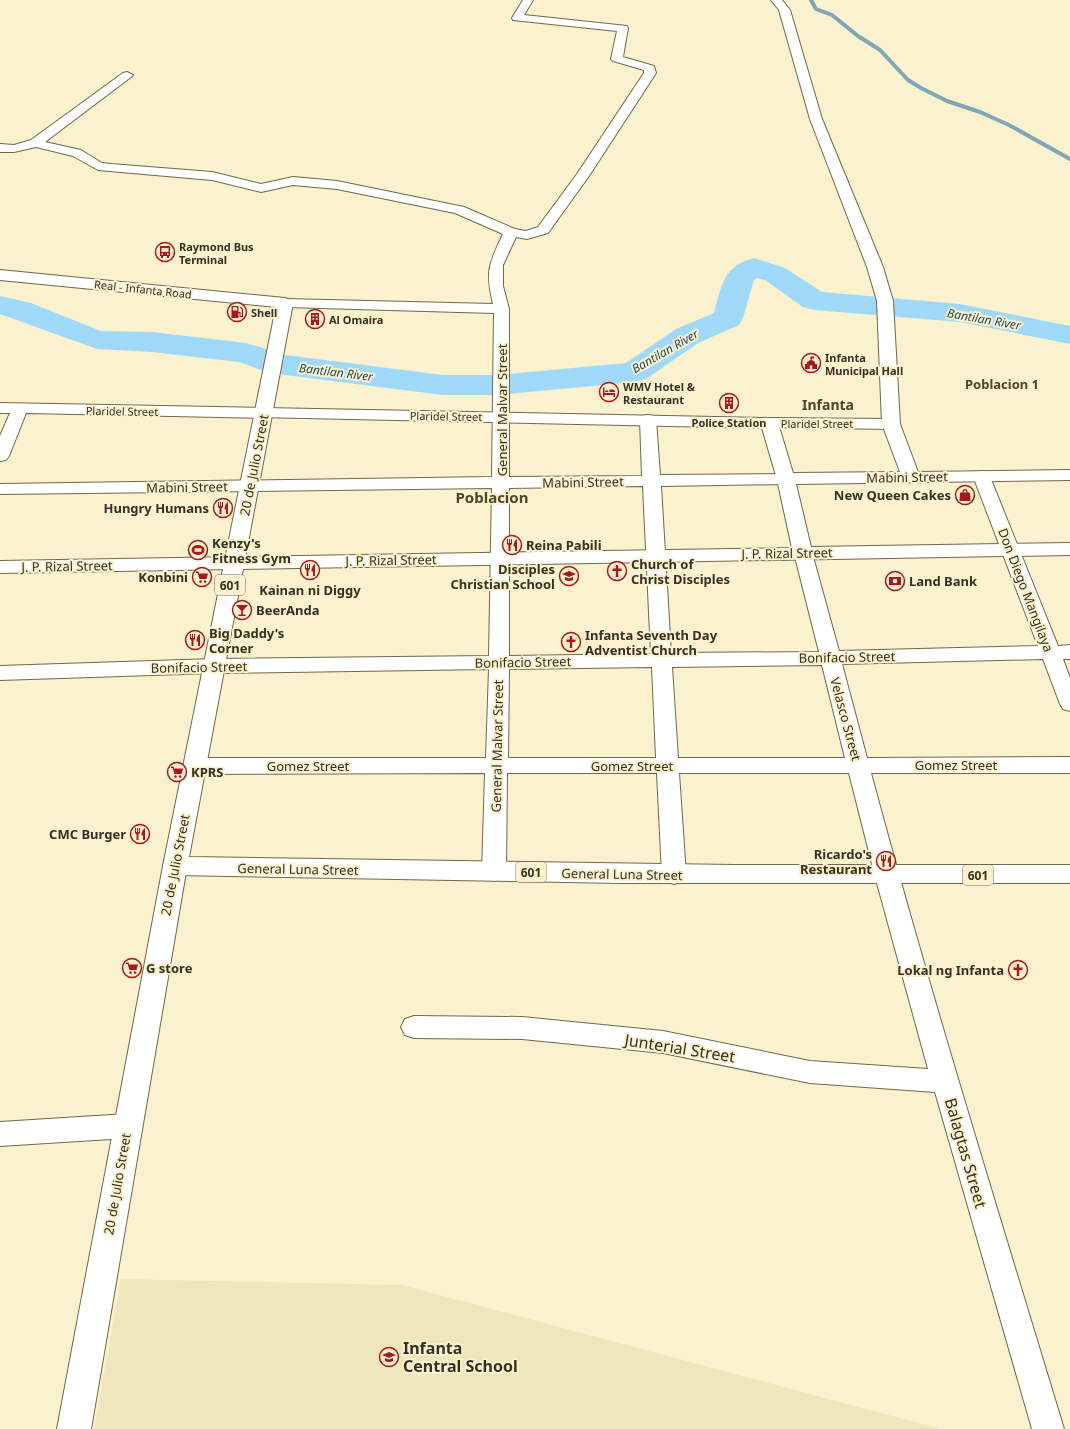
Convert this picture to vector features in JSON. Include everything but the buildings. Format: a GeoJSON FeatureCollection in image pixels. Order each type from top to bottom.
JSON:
{"type":"FeatureCollection","features":[{"type":"Feature","properties":{"kind":"street"},"geometry":{"type":"LineString","coordinates":[[35,143],[77,154],[98,166],[110,168],[212,176],[255,188],[294,181],[337,185],[459,210],[511,232],[527,235],[543,230],[582,176],[650,73],[650,68],[617,59],[623,28],[517,18],[528,0]]}},
{"type":"Feature","properties":{"kind":"street"},"geometry":{"type":"LineString","coordinates":[[776,0],[784,10],[816,119],[875,267],[886,306],[891,424],[911,477]]}},
{"type":"Feature","properties":{"kind":"street"},"geometry":{"type":"LineString","coordinates":[[0,148],[9,149],[35,143],[127,75]]}},
{"type":"Feature","properties":{"kind":"street","name":"General Malvar Street"},"geometry":{"type":"LineString","coordinates":[[494,872],[499,663],[502,417],[502,309],[496,286],[496,265],[511,232]]}},
{"type":"Feature","properties":{"kind":"street","name":"Real - Infanta Road"},"geometry":{"type":"LineString","coordinates":[[0,275],[285,303]]}},
{"type":"Feature","properties":{"kind":"street"},"geometry":{"type":"LineString","coordinates":[[285,303],[502,309]]}},
{"type":"Feature","properties":{"kind":"street","name":"20 de Julio Street"},"geometry":{"type":"LineString","coordinates":[[74,1429],[127,1126],[175,866],[285,303]]}},
{"type":"Feature","properties":{"kind":"street","name":"Plaridel Street"},"geometry":{"type":"LineString","coordinates":[[0,408],[891,424]]}},
{"type":"Feature","properties":{"kind":"street"},"geometry":{"type":"LineString","coordinates":[[0,456],[20,409]]}},
{"type":"Feature","properties":{"kind":"street"},"geometry":{"type":"LineString","coordinates":[[648,420],[674,875]]}},
{"type":"Feature","properties":{"kind":"street","name":"Velasco Street"},"geometry":{"type":"LineString","coordinates":[[769,423],[786,479],[803,553],[887,876]]}},
{"type":"Feature","properties":{"kind":"street","name":"Mabini Street"},"geometry":{"type":"LineString","coordinates":[[0,489],[1070,475]]}},
{"type":"Feature","properties":{"kind":"street","name":"Don Diego Mangilaya"},"geometry":{"type":"LineString","coordinates":[[982,476],[1070,704]]}},
{"type":"Feature","properties":{"kind":"street","name":"J. P. Rizal Street"},"geometry":{"type":"LineString","coordinates":[[0,568],[1070,549]]}},
{"type":"Feature","properties":{"kind":"street","name":"Bonifacio Street"},"geometry":{"type":"LineString","coordinates":[[0,673],[214,666],[830,658],[1070,652]]}},
{"type":"Feature","properties":{"kind":"street","name":"Gomez Street"},"geometry":{"type":"LineString","coordinates":[[195,766],[1070,765]]}},
{"type":"Feature","properties":{"kind":"street","name":"General Luna Street"},"geometry":{"type":"LineString","coordinates":[[175,866],[674,875],[887,876],[1070,874]]}},
{"type":"Feature","properties":{"kind":"street","name":"Balagtas Street"},"geometry":{"type":"LineString","coordinates":[[887,876],[945,1080],[1048,1429]]}},
{"type":"Feature","properties":{"kind":"street","name":"Junterial Street"},"geometry":{"type":"LineString","coordinates":[[414,1027],[522,1028],[655,1041],[810,1072],[945,1080]]}},
{"type":"Feature","properties":{"kind":"street"},"geometry":{"type":"LineString","coordinates":[[0,1134],[127,1126]]}},
{"type":"Feature","properties":{"kind":"shaded area","name":"Infanta Central School"},"geometry":{"type":"Polygon","coordinates":[[[121,1279],[402,1285],[941,1429],[94,1429],[121,1279]]]}},
{"type":"Feature","properties":{"kind":"waterway"},"geometry":{"type":"LineString","coordinates":[[811,0],[816,9],[832,15],[858,36],[880,50],[908,80],[921,88],[947,101],[980,112],[1009,125],[1070,159]]}},
{"type":"Feature","properties":{"kind":"waterway","name":"Bantilan River"},"geometry":{"type":"LineString","coordinates":[[285,365],[443,385],[497,385],[634,372],[687,336],[728,318],[740,276],[754,267],[775,274],[814,301],[960,313],[1070,335]]}},
{"type":"Feature","properties":{"kind":"waterway"},"geometry":{"type":"LineString","coordinates":[[0,305],[20,310],[97,340],[152,342],[246,353],[264,361]]}},
{"type":"Feature","properties":{"kind":"place","name":"Raymond Bus Terminal"},"geometry":{"type":"Point","coordinates":[165,252]}},
{"type":"Feature","properties":{"kind":"place","name":"Shell"},"geometry":{"type":"Point","coordinates":[237,312]}},
{"type":"Feature","properties":{"kind":"place","name":"Al Omaira"},"geometry":{"type":"Point","coordinates":[315,319]}},
{"type":"Feature","properties":{"kind":"place","name":"Infanta Municipal Hall"},"geometry":{"type":"Point","coordinates":[811,363]}},
{"type":"Feature","properties":{"kind":"place","name":"WMV Hotel & Restaurant"},"geometry":{"type":"Point","coordinates":[609,392]}},
{"type":"Feature","properties":{"kind":"place","name":"Police Station"},"geometry":{"type":"Point","coordinates":[729,403]}},
{"type":"Feature","properties":{"kind":"place","name":"New Queen Cakes"},"geometry":{"type":"Point","coordinates":[965,495]}},
{"type":"Feature","properties":{"kind":"place","name":"Hungry Humans"},"geometry":{"type":"Point","coordinates":[223,508]}},
{"type":"Feature","properties":{"kind":"place","name":"Reina Pabili"},"geometry":{"type":"Point","coordinates":[512,545]}},
{"type":"Feature","properties":{"kind":"place","name":"Kenzy's Fitness Gym"},"geometry":{"type":"Point","coordinates":[198,550]}},
{"type":"Feature","properties":{"kind":"place","name":"Kainan ni Diggy"},"geometry":{"type":"Point","coordinates":[310,570]}},
{"type":"Feature","properties":{"kind":"place","name":"Church of Christ Disciples"},"geometry":{"type":"Point","coordinates":[617,571]}},
{"type":"Feature","properties":{"kind":"place","name":"Disciples Christian School"},"geometry":{"type":"Point","coordinates":[569,576]}},
{"type":"Feature","properties":{"kind":"place","name":"Konbini"},"geometry":{"type":"Point","coordinates":[202,577]}},
{"type":"Feature","properties":{"kind":"place","name":"Land Bank"},"geometry":{"type":"Point","coordinates":[895,581]}},
{"type":"Feature","properties":{"kind":"place","name":"BeerAnda"},"geometry":{"type":"Point","coordinates":[242,610]}},
{"type":"Feature","properties":{"kind":"place","name":"Big Daddy's Corner"},"geometry":{"type":"Point","coordinates":[195,640]}},
{"type":"Feature","properties":{"kind":"place","name":"Infanta Seventh Day Adventist Church"},"geometry":{"type":"Point","coordinates":[571,642]}},
{"type":"Feature","properties":{"kind":"place","name":"KPRS"},"geometry":{"type":"Point","coordinates":[177,772]}},
{"type":"Feature","properties":{"kind":"place","name":"CMC Burger"},"geometry":{"type":"Point","coordinates":[140,834]}},
{"type":"Feature","properties":{"kind":"place","name":"Ricardo's Restaurant"},"geometry":{"type":"Point","coordinates":[886,861]}},
{"type":"Feature","properties":{"kind":"place","name":"G store"},"geometry":{"type":"Point","coordinates":[132,968]}},
{"type":"Feature","properties":{"kind":"place","name":"Lokal ng Infanta"},"geometry":{"type":"Point","coordinates":[1018,970]}},
{"type":"Feature","properties":{"kind":"place","name":"Infanta Central School"},"geometry":{"type":"Point","coordinates":[389,1357]}},
{"type":"Feature","properties":{"kind":"district","name":"Poblacion 1"},"geometry":{"type":"Point","coordinates":[1002,384]}},
{"type":"Feature","properties":{"kind":"district","name":"Infanta"},"geometry":{"type":"Point","coordinates":[828,404]}},
{"type":"Feature","properties":{"kind":"district","name":"Poblacion"},"geometry":{"type":"Point","coordinates":[492,497]}}]}
